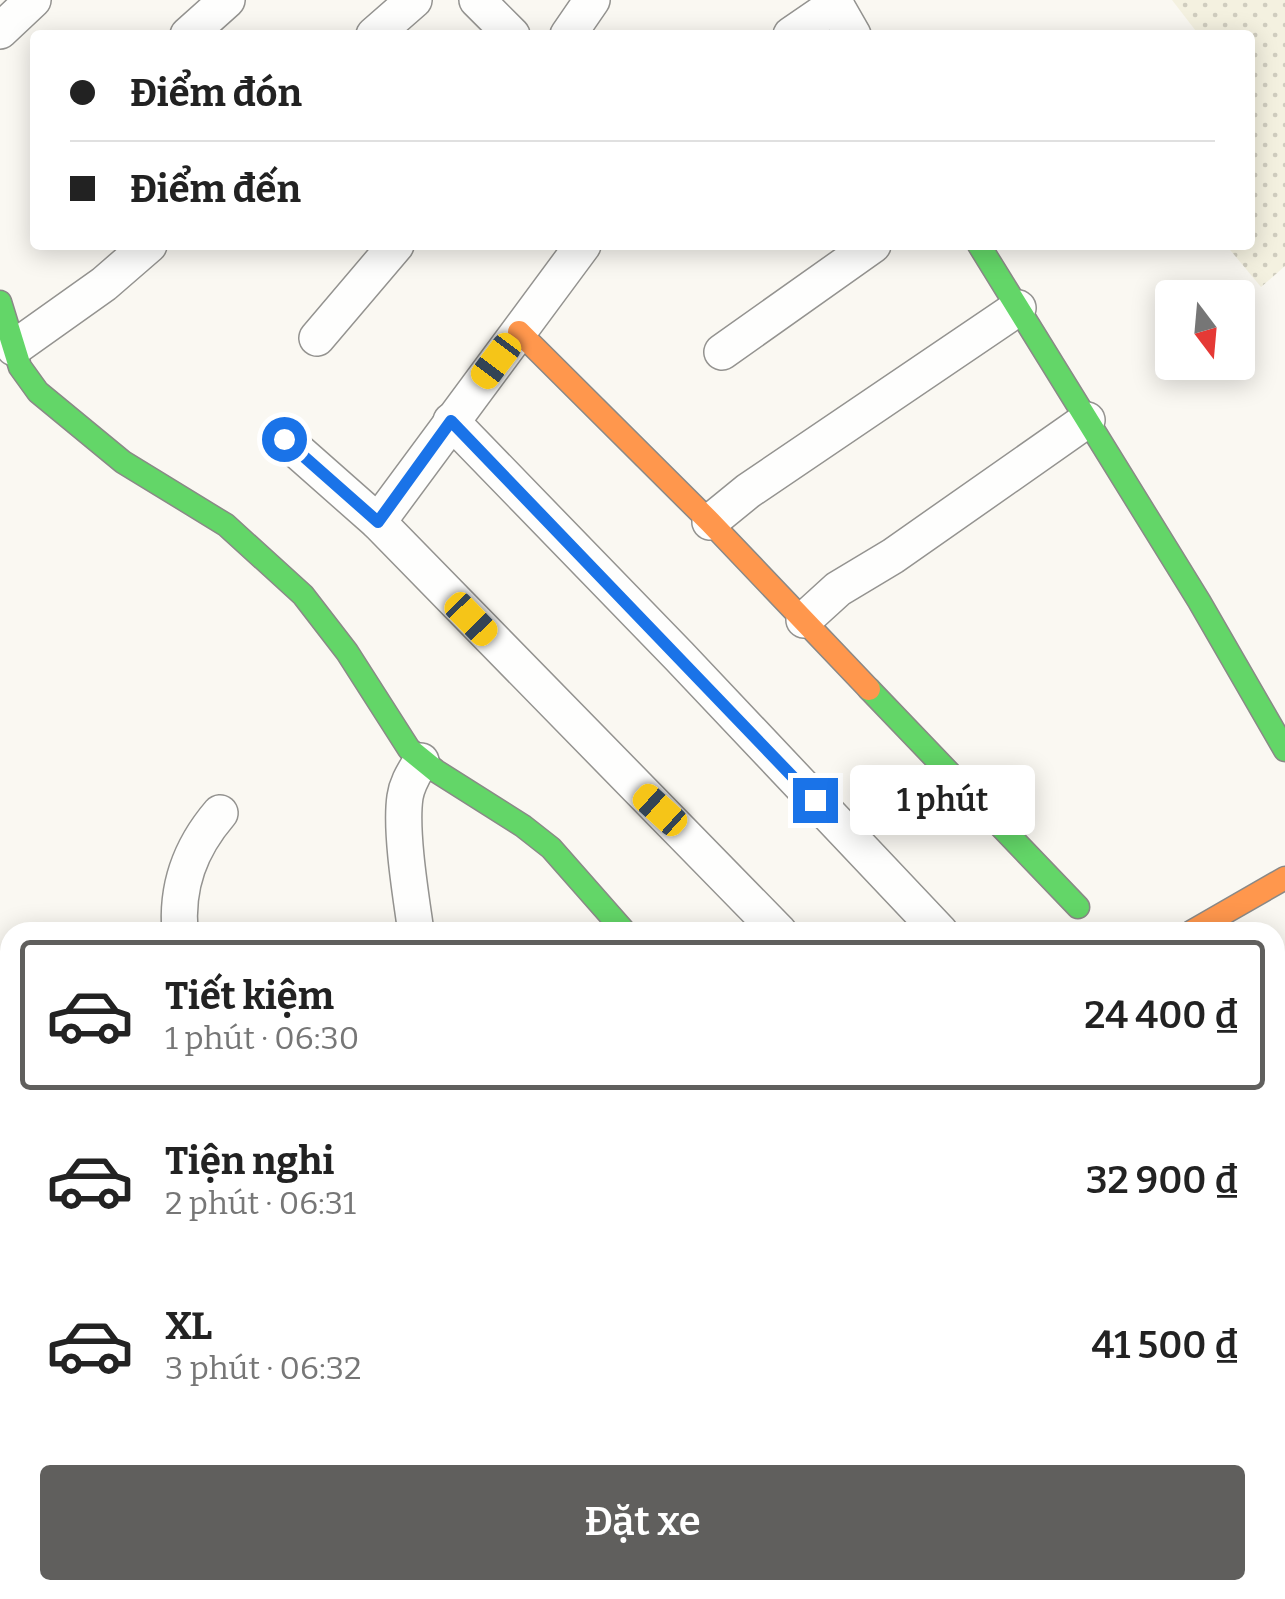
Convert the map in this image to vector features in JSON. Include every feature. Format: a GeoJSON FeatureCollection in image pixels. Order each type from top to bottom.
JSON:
{"type":"FeatureCollection","features":[{"type":"Feature","properties":{"kind":"street"},"geometry":{"type":"LineString","coordinates":[[0,30],[33,0]]}},
{"type":"Feature","properties":{"kind":"street"},"geometry":{"type":"LineString","coordinates":[[193,30],[226,0]]}},
{"type":"Feature","properties":{"kind":"street"},"geometry":{"type":"LineString","coordinates":[[380,30],[414,0]]}},
{"type":"Feature","properties":{"kind":"street"},"geometry":{"type":"LineString","coordinates":[[477,0],[507,30]]}},
{"type":"Feature","properties":{"kind":"street"},"geometry":{"type":"LineString","coordinates":[[571,30],[592,0]]}},
{"type":"Feature","properties":{"kind":"street"},"geometry":{"type":"LineString","coordinates":[[798,30],[835,2],[850,30]]}},
{"type":"Feature","properties":{"kind":"street"},"geometry":{"type":"LineString","coordinates":[[317,338],[392,250]]}},
{"type":"Feature","properties":{"kind":"street"},"geometry":{"type":"LineString","coordinates":[[378,522],[579,250]]}},
{"type":"Feature","properties":{"kind":"street"},"geometry":{"type":"LineString","coordinates":[[722,352],[866,250]]}},
{"type":"Feature","properties":{"kind":"street"},"geometry":{"type":"LineString","coordinates":[[982,250],[1285,750]]}},
{"type":"Feature","properties":{"kind":"street"},"geometry":{"type":"LineString","coordinates":[[14,348],[104,284],[130,251]]}},
{"type":"Feature","properties":{"kind":"street"},"geometry":{"type":"LineString","coordinates":[[0,302],[27,380],[62,414],[123,462],[226,526],[303,595],[347,652],[410,750],[551,848],[616,922]]}},
{"type":"Feature","properties":{"kind":"street"},"geometry":{"type":"LineString","coordinates":[[710,522],[748,491],[1018,308]]}},
{"type":"Feature","properties":{"kind":"street"},"geometry":{"type":"LineString","coordinates":[[519,332],[710,522],[1078,907]]}},
{"type":"Feature","properties":{"kind":"street"},"geometry":{"type":"LineString","coordinates":[[804,620],[838,590],[1087,420]]}},
{"type":"Feature","properties":{"kind":"street"},"geometry":{"type":"LineString","coordinates":[[451,421],[931,922]]}},
{"type":"Feature","properties":{"kind":"street"},"geometry":{"type":"LineString","coordinates":[[284,439],[378,522],[769,922]]}},
{"type":"Feature","properties":{"kind":"street"},"geometry":{"type":"LineString","coordinates":[[414,922],[404,799],[422,761]]}},
{"type":"Feature","properties":{"kind":"street"},"geometry":{"type":"LineString","coordinates":[[180,922],[180,884],[203,832],[220,812]]}},
{"type":"Feature","properties":{"kind":"street"},"geometry":{"type":"LineString","coordinates":[[1245,917],[1285,878]]}},
{"type":"Feature","properties":{"kind":"shaded area"},"geometry":{"type":"Polygon","coordinates":[[[1172,0],[1285,0],[1285,266],[1261,287],[1230,250],[1255,250],[1255,30],[1195,30],[1172,0]]]}},
{"type":"Feature","properties":{"kind":"traffic: fast"},"geometry":{"type":"LineString","coordinates":[[982,250],[1199,601],[1285,750]]}},
{"type":"Feature","properties":{"kind":"traffic: fast"},"geometry":{"type":"LineString","coordinates":[[0,302],[20,367],[38,392],[123,462],[226,525],[303,595],[347,652],[409,749],[551,848],[616,922]]}},
{"type":"Feature","properties":{"kind":"traffic: fast"},"geometry":{"type":"LineString","coordinates":[[869,689],[1078,907]]}},
{"type":"Feature","properties":{"kind":"traffic: slow"},"geometry":{"type":"LineString","coordinates":[[519,332],[710,522],[869,689]]}},
{"type":"Feature","properties":{"kind":"traffic: slow"},"geometry":{"type":"LineString","coordinates":[[1208,922],[1285,878]]}},
{"type":"Feature","properties":{"kind":"route"},"geometry":{"type":"LineString","coordinates":[[284,439],[378,522],[451,421],[815,800]]}}]}
